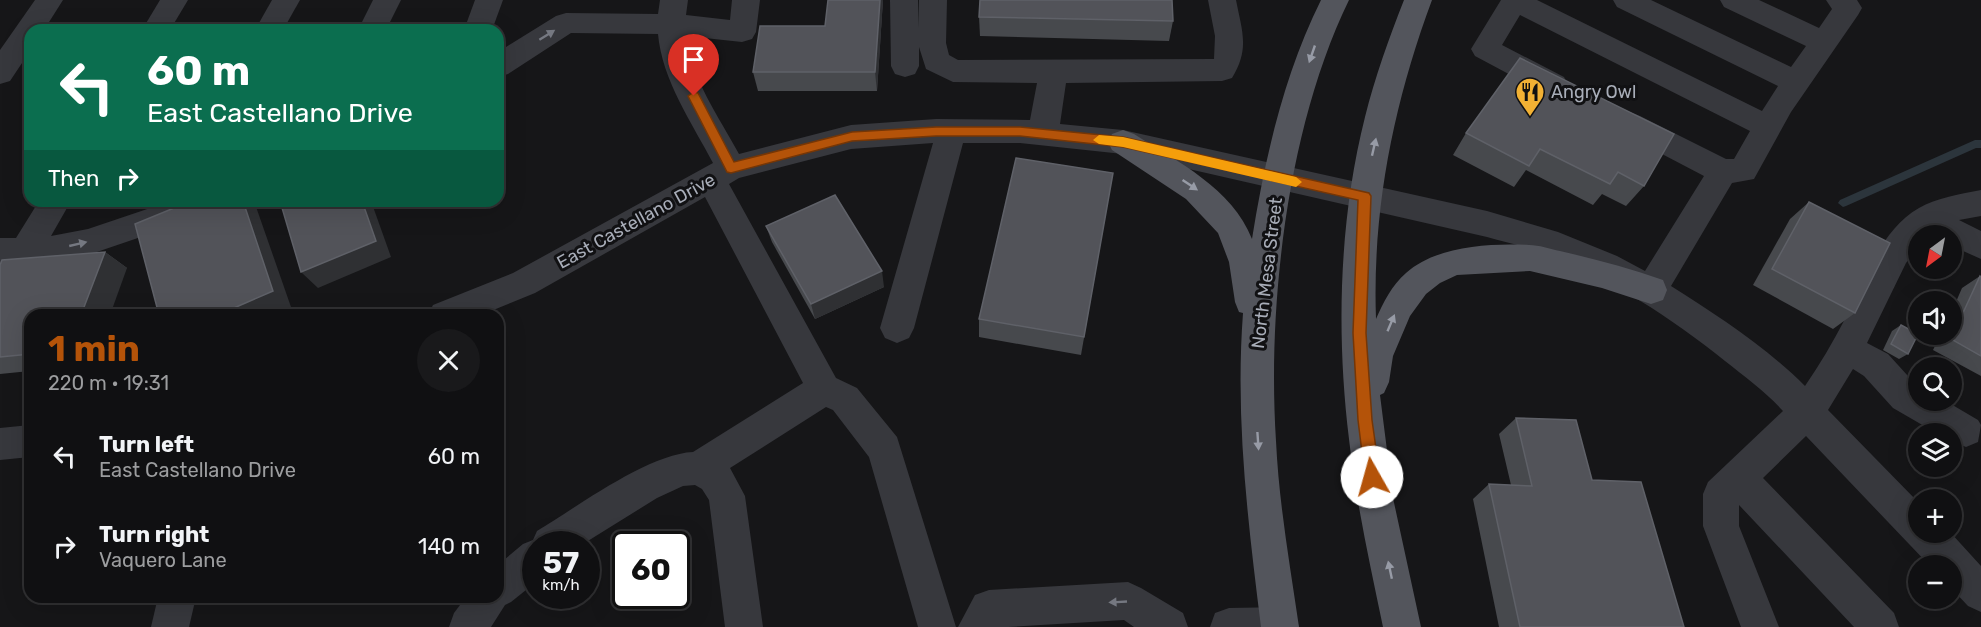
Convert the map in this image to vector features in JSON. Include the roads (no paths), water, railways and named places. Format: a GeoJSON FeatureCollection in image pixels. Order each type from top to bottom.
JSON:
{"type":"FeatureCollection","features":[{"type":"Feature","properties":{"kind":"main road","name":"North Mesa Street"},"geometry":{"type":"LineString","coordinates":[[1280,626],[1260,474],[1257,337],[1260,297],[1278,178],[1312,50],[1335,0]]}},
{"type":"Feature","properties":{"kind":"main road"},"geometry":{"type":"LineString","coordinates":[[1402,627],[1375,496],[1365,420],[1360,333],[1364,196],[1391,75],[1406,27],[1418,0]]}},
{"type":"Feature","properties":{"kind":"main road"},"geometry":{"type":"LineString","coordinates":[[1123,142],[1197,190],[1231,226],[1245,262],[1257,337]]}},
{"type":"Feature","properties":{"kind":"main road"},"geometry":{"type":"LineString","coordinates":[[1365,420],[1376,356],[1397,308],[1415,284],[1429,273],[1454,262],[1530,258],[1602,274],[1651,291]]}},
{"type":"Feature","properties":{"kind":"street"},"geometry":{"type":"LineString","coordinates":[[33,24],[49,0]]}},
{"type":"Feature","properties":{"kind":"street"},"geometry":{"type":"LineString","coordinates":[[160,24],[174,0]]}},
{"type":"Feature","properties":{"kind":"street"},"geometry":{"type":"LineString","coordinates":[[272,24],[286,0]]}},
{"type":"Feature","properties":{"kind":"street"},"geometry":{"type":"LineString","coordinates":[[375,24],[387,0]]}},
{"type":"Feature","properties":{"kind":"street"},"geometry":{"type":"LineString","coordinates":[[480,24],[489,0]]}},
{"type":"Feature","properties":{"kind":"street"},"geometry":{"type":"LineString","coordinates":[[504,62],[566,23],[673,12],[742,32],[746,0]]}},
{"type":"Feature","properties":{"kind":"street"},"geometry":{"type":"LineString","coordinates":[[904,0],[905,66]]}},
{"type":"Feature","properties":{"kind":"street"},"geometry":{"type":"LineString","coordinates":[[933,0],[932,43],[936,61],[953,71],[1053,72],[1222,70],[1228,62],[1231,50],[1222,0]]}},
{"type":"Feature","properties":{"kind":"street"},"geometry":{"type":"LineString","coordinates":[[1627,0],[1797,83]]}},
{"type":"Feature","properties":{"kind":"street"},"geometry":{"type":"LineString","coordinates":[[1734,0],[1826,43]]}},
{"type":"Feature","properties":{"kind":"street"},"geometry":{"type":"LineString","coordinates":[[1609,113],[1723,172],[1743,170],[1767,127],[1848,8],[1840,0]]}},
{"type":"Feature","properties":{"kind":"street"},"geometry":{"type":"LineString","coordinates":[[1578,97],[1485,49],[1515,1],[1767,127]]}},
{"type":"Feature","properties":{"kind":"street"},"geometry":{"type":"LineString","coordinates":[[673,12],[672,42],[721,174],[824,389],[845,399],[884,449],[937,627]]}},
{"type":"Feature","properties":{"kind":"street"},"geometry":{"type":"LineString","coordinates":[[0,73],[24,37]]}},
{"type":"Feature","properties":{"kind":"street"},"geometry":{"type":"LineString","coordinates":[[1043,134],[1053,72]]}},
{"type":"Feature","properties":{"kind":"street"},"geometry":{"type":"LineString","coordinates":[[897,328],[951,131]]}},
{"type":"Feature","properties":{"kind":"street","name":"East Castellano Drive"},"geometry":{"type":"LineString","coordinates":[[460,309],[524,283],[721,174],[852,137],[951,131],[1043,134],[1123,142],[1487,224],[1547,241],[1606,266],[1706,326],[1781,385],[1908,516]]}},
{"type":"Feature","properties":{"kind":"street"},"geometry":{"type":"LineString","coordinates":[[1651,291],[1723,172]]}},
{"type":"Feature","properties":{"kind":"street"},"geometry":{"type":"LineString","coordinates":[[1760,627],[1721,526],[1721,494],[1808,411],[1846,348],[1894,254],[1912,232],[1927,219],[1960,207],[1981,203]]}},
{"type":"Feature","properties":{"kind":"street"},"geometry":{"type":"LineString","coordinates":[[13,251],[51,207]]}},
{"type":"Feature","properties":{"kind":"street"},"geometry":{"type":"LineString","coordinates":[[13,251],[39,252],[88,242],[171,208]]}},
{"type":"Feature","properties":{"kind":"street"},"geometry":{"type":"LineString","coordinates":[[1927,219],[1981,246]]}},
{"type":"Feature","properties":{"kind":"street"},"geometry":{"type":"LineString","coordinates":[[1846,348],[1876,365],[1905,397],[1966,431]]}},
{"type":"Feature","properties":{"kind":"street"},"geometry":{"type":"LineString","coordinates":[[571,531],[644,486],[681,469],[698,468],[824,389]]}},
{"type":"Feature","properties":{"kind":"street"},"geometry":{"type":"LineString","coordinates":[[0,444],[24,442]]}},
{"type":"Feature","properties":{"kind":"street"},"geometry":{"type":"LineString","coordinates":[[698,468],[715,477],[727,496],[744,627]]}},
{"type":"Feature","properties":{"kind":"street"},"geometry":{"type":"LineString","coordinates":[[1738,478],[1880,627]]}},
{"type":"Feature","properties":{"kind":"street"},"geometry":{"type":"LineString","coordinates":[[1934,543],[1981,593]]}},
{"type":"Feature","properties":{"kind":"street"},"geometry":{"type":"LineString","coordinates":[[504,584],[522,569]]}},
{"type":"Feature","properties":{"kind":"street"},"geometry":{"type":"LineString","coordinates":[[977,627],[989,609],[1128,601],[1169,627]]}},
{"type":"Feature","properties":{"kind":"street"},"geometry":{"type":"LineString","coordinates":[[170,627],[176,603]]}},
{"type":"Feature","properties":{"kind":"street"},"geometry":{"type":"LineString","coordinates":[[468,627],[485,603]]}},
{"type":"Feature","properties":{"kind":"street"},"geometry":{"type":"LineString","coordinates":[[1229,627],[1280,626]]}},
{"type":"Feature","properties":{"kind":"waterway"},"geometry":{"type":"LineString","coordinates":[[1843,203],[1975,144],[1981,144]]}},
{"type":"Feature","properties":{"kind":"place","name":"Angry Owl"},"geometry":{"type":"Point","coordinates":[1530,118]}}]}
